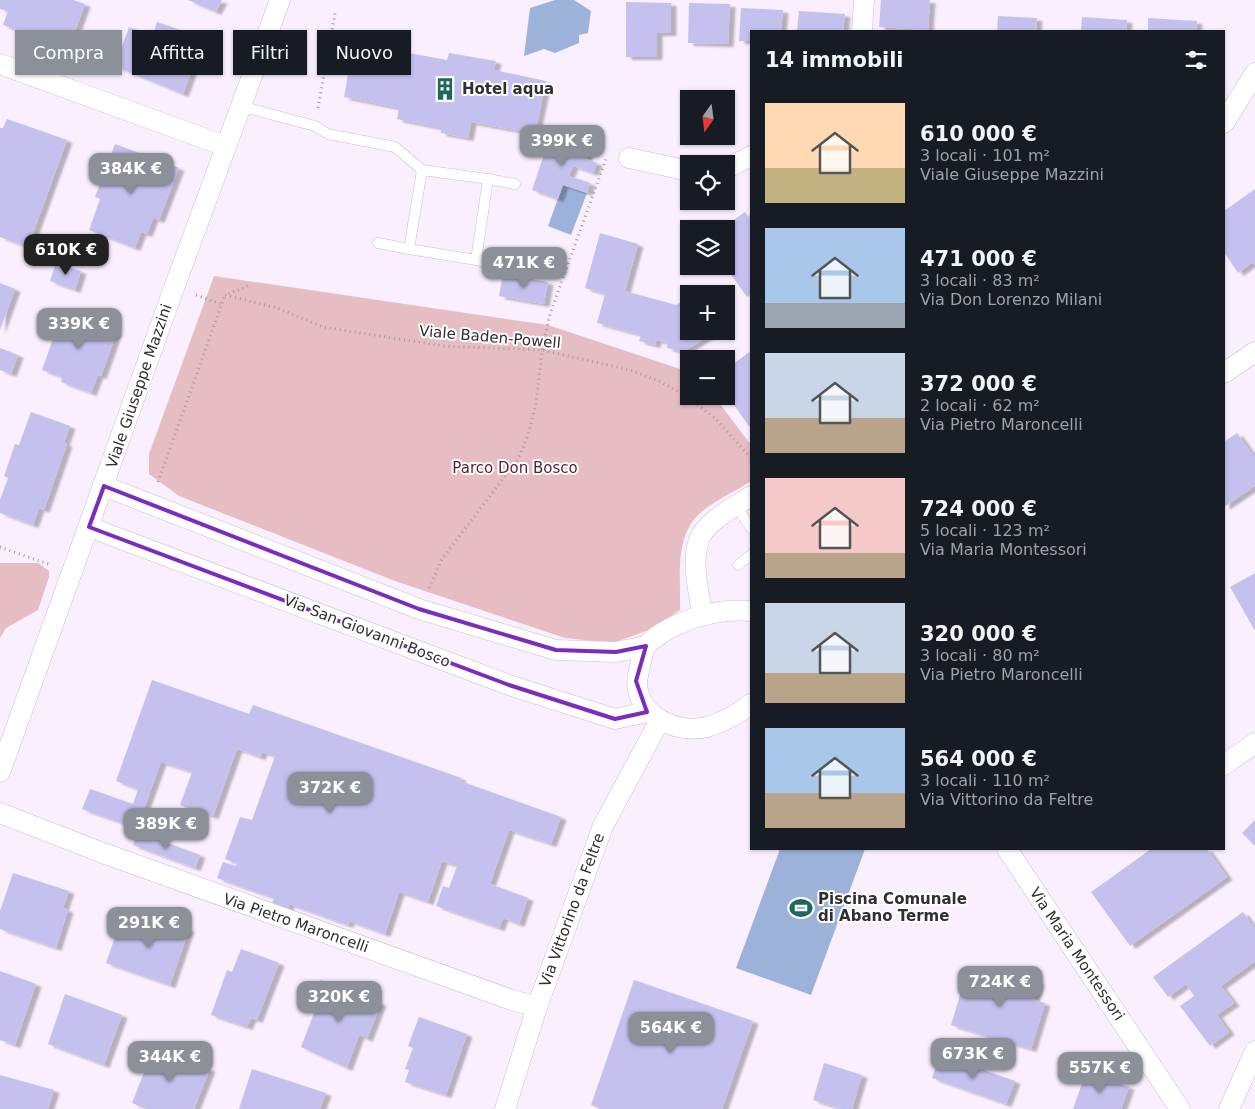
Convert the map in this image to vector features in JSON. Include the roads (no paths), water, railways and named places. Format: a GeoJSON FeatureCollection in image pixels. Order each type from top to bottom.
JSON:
{"type":"FeatureCollection","features":[{"type":"Feature","properties":{"kind":"street","name":"Viale Giuseppe Mazzini"},"geometry":{"type":"LineString","coordinates":[[0,772],[225,146],[280,0]]}},
{"type":"Feature","properties":{"kind":"street"},"geometry":{"type":"LineString","coordinates":[[862,30],[864,0]]}},
{"type":"Feature","properties":{"kind":"street"},"geometry":{"type":"LineString","coordinates":[[0,64],[225,146]]}},
{"type":"Feature","properties":{"kind":"street"},"geometry":{"type":"LineString","coordinates":[[1225,121],[1255,72]]}},
{"type":"Feature","properties":{"kind":"street"},"geometry":{"type":"LineString","coordinates":[[735,164],[750,156]]}},
{"type":"Feature","properties":{"kind":"street"},"geometry":{"type":"LineString","coordinates":[[629,158],[680,170]]}},
{"type":"Feature","properties":{"kind":"street"},"geometry":{"type":"LineString","coordinates":[[1225,372],[1255,352]]}},
{"type":"Feature","properties":{"kind":"street"},"geometry":{"type":"LineString","coordinates":[[104,486],[419,609],[556,650],[616,652],[646,646],[670,628],[702,614],[735,610],[750,611]]}},
{"type":"Feature","properties":{"kind":"street"},"geometry":{"type":"LineString","coordinates":[[702,614],[696,562],[699,539],[716,519],[743,501]]}},
{"type":"Feature","properties":{"kind":"street","name":"Via San Giovanni Bosco"},"geometry":{"type":"LineString","coordinates":[[89,527],[509,685],[615,719],[654,716],[683,727],[706,727],[737,715],[750,705]]}},
{"type":"Feature","properties":{"kind":"street"},"geometry":{"type":"LineString","coordinates":[[646,646],[636,681],[654,716]]}},
{"type":"Feature","properties":{"kind":"street","name":"Via Vittorino da Feltre"},"geometry":{"type":"LineString","coordinates":[[505,1109],[537,1007],[603,826],[654,716]]}},
{"type":"Feature","properties":{"kind":"street"},"geometry":{"type":"LineString","coordinates":[[1225,764],[1255,743]]}},
{"type":"Feature","properties":{"kind":"street","name":"Via Pietro Maroncelli"},"geometry":{"type":"LineString","coordinates":[[0,813],[266,913],[512,1000],[537,1007]]}},
{"type":"Feature","properties":{"kind":"street","name":"Via Maria Montessori"},"geometry":{"type":"LineString","coordinates":[[1008,850],[1180,1109]]}},
{"type":"Feature","properties":{"kind":"street"},"geometry":{"type":"LineString","coordinates":[[1229,1109],[1255,1051]]}},
{"type":"Feature","properties":{"kind":"lane"},"geometry":{"type":"LineString","coordinates":[[240,106],[315,126],[328,134],[396,147],[422,170],[514,184]]}},
{"type":"Feature","properties":{"kind":"lane"},"geometry":{"type":"LineString","coordinates":[[409,249],[422,170]]}},
{"type":"Feature","properties":{"kind":"lane"},"geometry":{"type":"LineString","coordinates":[[476,260],[488,180]]}},
{"type":"Feature","properties":{"kind":"lane"},"geometry":{"type":"LineString","coordinates":[[378,243],[500,265]]}},
{"type":"Feature","properties":{"kind":"lane"},"geometry":{"type":"LineString","coordinates":[[743,501],[750,525]]}},
{"type":"Feature","properties":{"kind":"lane"},"geometry":{"type":"LineString","coordinates":[[738,565],[750,556]]}},
{"type":"Feature","properties":{"kind":"water"},"geometry":{"type":"Polygon","coordinates":[[[555,0],[574,0],[591,11],[588,33],[579,35],[579,43],[555,53],[544,49],[524,56],[530,8],[555,0]]]}},
{"type":"Feature","properties":{"kind":"water"},"geometry":{"type":"Polygon","coordinates":[[[563,185],[587,193],[571,235],[548,226],[563,185]]]}},
{"type":"Feature","properties":{"kind":"water","name":"Piscina Comunale di Abano Terme"},"geometry":{"type":"Polygon","coordinates":[[[780,850],[865,850],[811,995],[736,968],[780,850]]]}},
{"type":"Feature","properties":{"kind":"place","name":"Hotel aqua"},"geometry":{"type":"Point","coordinates":[445,89]}},
{"type":"Feature","properties":{"kind":"place","name":"Piscina Comunale di Abano Terme"},"geometry":{"type":"Point","coordinates":[801,908]}},
{"type":"Feature","properties":{"kind":"park label","name":"Parco Don Bosco"},"geometry":{"type":"Point","coordinates":[515,468]}}]}
